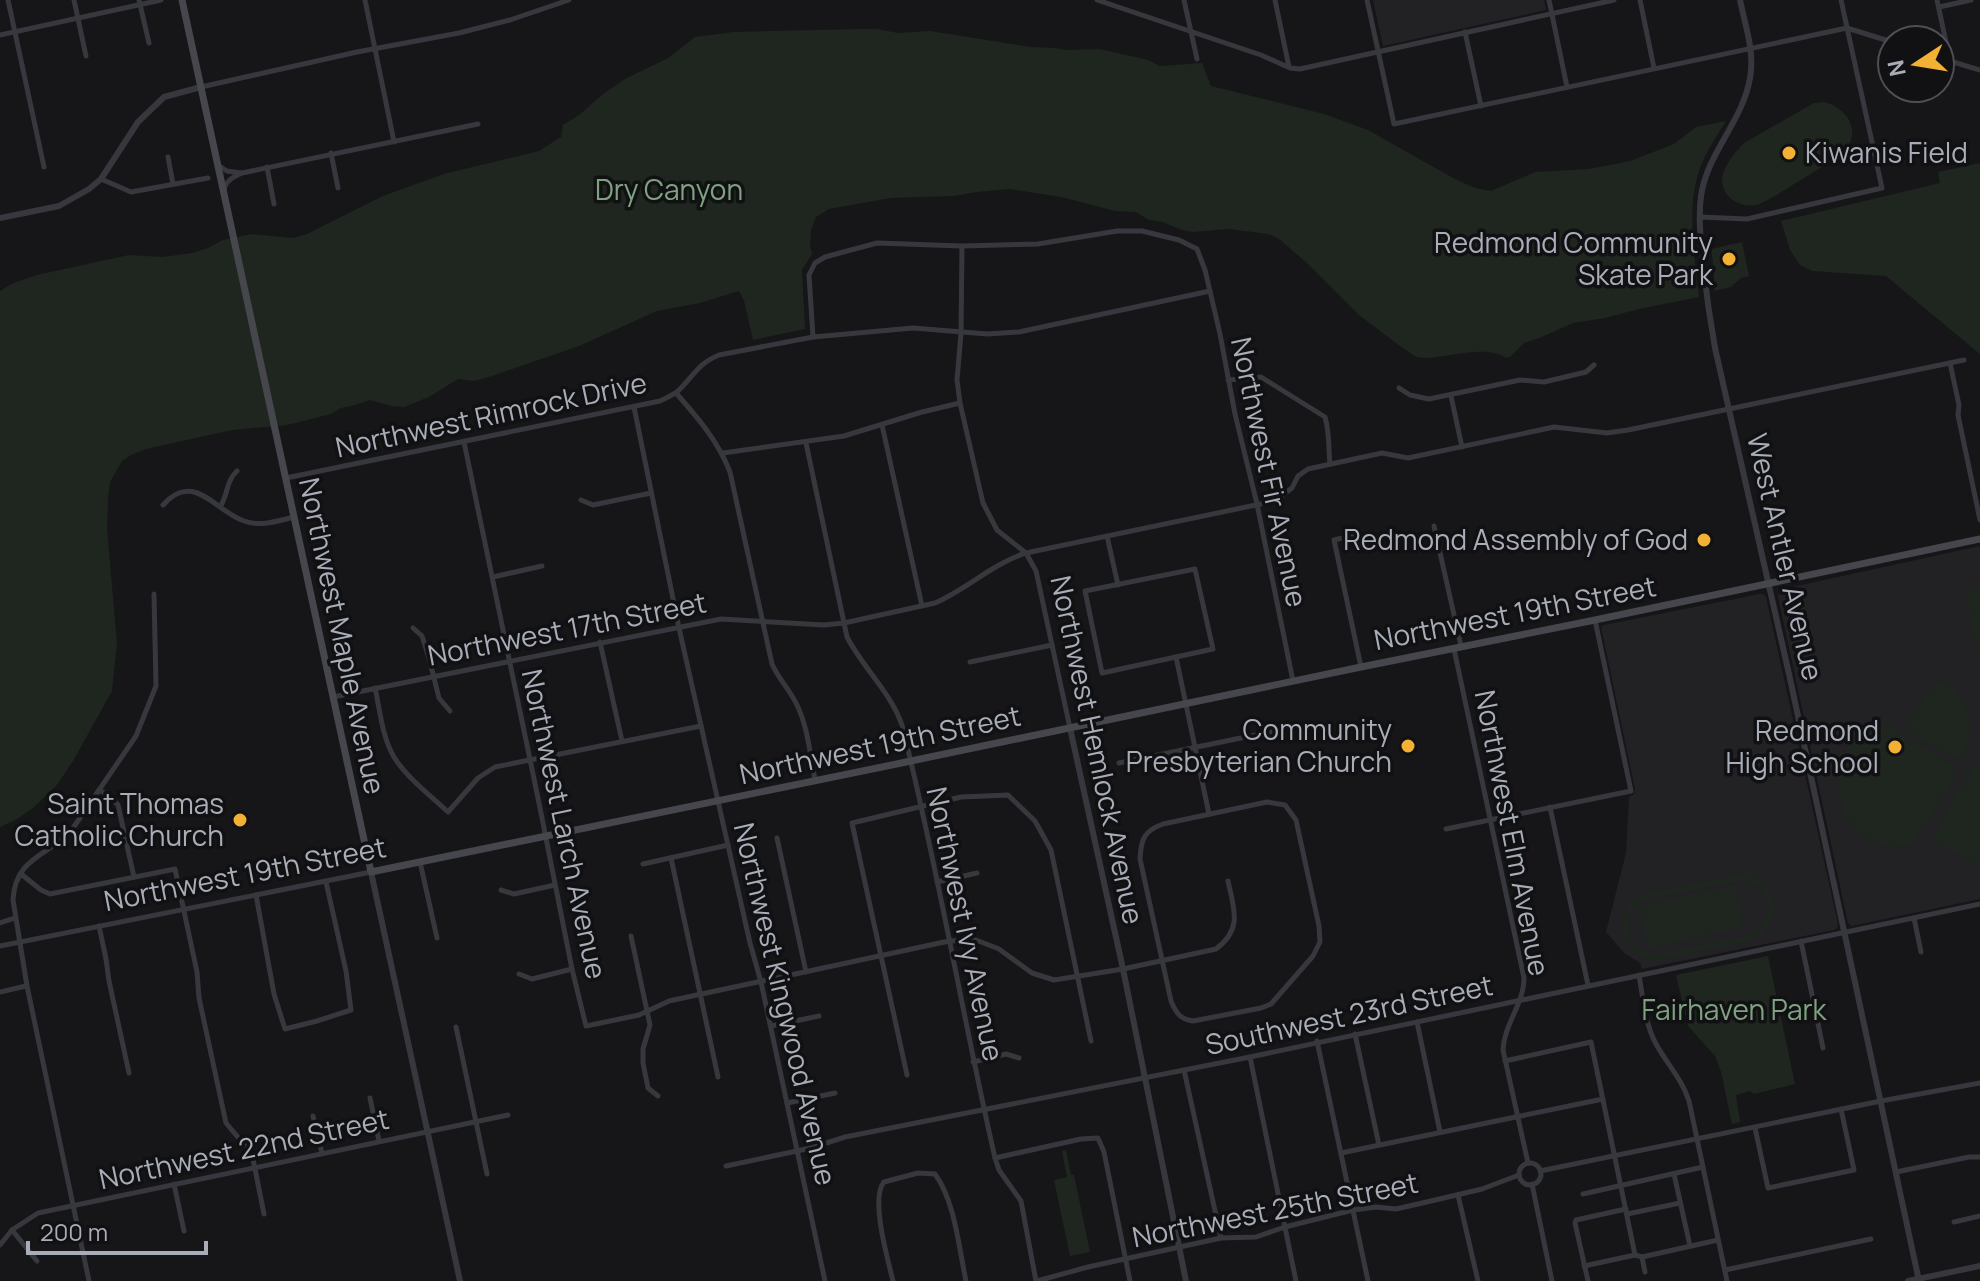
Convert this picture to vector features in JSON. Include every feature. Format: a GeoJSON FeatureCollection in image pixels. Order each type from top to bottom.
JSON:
{"type":"FeatureCollection","features":[{"type":"Feature","properties":{"kind":"main road","name":"Northwest Maple Avenue"},"geometry":{"type":"LineString","coordinates":[[182,0],[371,872]]}},
{"type":"Feature","properties":{"kind":"main road","name":"Northwest 19th Street"},"geometry":{"type":"LineString","coordinates":[[371,872],[1980,539]]}},
{"type":"Feature","properties":{"kind":"street"},"geometry":{"type":"LineString","coordinates":[[8,0],[44,167]]}},
{"type":"Feature","properties":{"kind":"street"},"geometry":{"type":"LineString","coordinates":[[74,0],[86,56]]}},
{"type":"Feature","properties":{"kind":"street"},"geometry":{"type":"LineString","coordinates":[[0,35],[140,2],[161,0]]}},
{"type":"Feature","properties":{"kind":"street"},"geometry":{"type":"LineString","coordinates":[[365,0],[394,142]]}},
{"type":"Feature","properties":{"kind":"street"},"geometry":{"type":"LineString","coordinates":[[0,218],[59,206],[89,189],[101,179],[138,122],[164,97],[482,27],[510,20],[546,3],[569,0]]}},
{"type":"Feature","properties":{"kind":"street"},"geometry":{"type":"LineString","coordinates":[[1097,0],[1300,69],[1614,0]]}},
{"type":"Feature","properties":{"kind":"street"},"geometry":{"type":"LineString","coordinates":[[1184,0],[1197,59]]}},
{"type":"Feature","properties":{"kind":"street"},"geometry":{"type":"LineString","coordinates":[[1275,0],[1290,68]]}},
{"type":"Feature","properties":{"kind":"street"},"geometry":{"type":"LineString","coordinates":[[1367,0],[1394,124],[1847,28],[1876,37]]}},
{"type":"Feature","properties":{"kind":"street"},"geometry":{"type":"LineString","coordinates":[[1549,0],[1567,87]]}},
{"type":"Feature","properties":{"kind":"street"},"geometry":{"type":"LineString","coordinates":[[1640,0],[1654,68]]}},
{"type":"Feature","properties":{"kind":"street","name":"West Antler Avenue"},"geometry":{"type":"LineString","coordinates":[[1740,0],[1751,49],[1750,79],[1745,98],[1705,179],[1701,196],[1709,316],[1919,1280]]}},
{"type":"Feature","properties":{"kind":"street"},"geometry":{"type":"LineString","coordinates":[[1700,217],[1747,219],[1882,188],[1841,0]]}},
{"type":"Feature","properties":{"kind":"street"},"geometry":{"type":"LineString","coordinates":[[1942,24],[1938,4],[1971,0]]}},
{"type":"Feature","properties":{"kind":"street"},"geometry":{"type":"LineString","coordinates":[[140,2],[149,43]]}},
{"type":"Feature","properties":{"kind":"street"},"geometry":{"type":"LineString","coordinates":[[1465,32],[1481,106]]}},
{"type":"Feature","properties":{"kind":"street"},"geometry":{"type":"LineString","coordinates":[[1956,63],[1980,70]]}},
{"type":"Feature","properties":{"kind":"street"},"geometry":{"type":"LineString","coordinates":[[224,192],[225,184],[242,173],[478,124]]}},
{"type":"Feature","properties":{"kind":"street"},"geometry":{"type":"LineString","coordinates":[[331,153],[338,188]]}},
{"type":"Feature","properties":{"kind":"street"},"geometry":{"type":"LineString","coordinates":[[168,157],[173,184]]}},
{"type":"Feature","properties":{"kind":"street"},"geometry":{"type":"LineString","coordinates":[[219,166],[227,171],[242,173]]}},
{"type":"Feature","properties":{"kind":"street"},"geometry":{"type":"LineString","coordinates":[[267,167],[274,204]]}},
{"type":"Feature","properties":{"kind":"street"},"geometry":{"type":"LineString","coordinates":[[101,179],[131,192],[208,178]]}},
{"type":"Feature","properties":{"kind":"street","name":"Northwest Fir Avenue"},"geometry":{"type":"LineString","coordinates":[[962,246],[1038,244],[1106,232],[1142,231],[1197,249],[1210,291],[1293,681]]}},
{"type":"Feature","properties":{"kind":"street"},"geometry":{"type":"LineString","coordinates":[[813,337],[809,275],[815,263],[825,257],[877,243],[962,246]]}},
{"type":"Feature","properties":{"kind":"street","name":"Northwest Hemlock Avenue"},"geometry":{"type":"LineString","coordinates":[[962,246],[957,380],[960,403],[983,503],[990,520],[997,530],[1026,553],[1036,571],[1123,969],[1186,1281]]}},
{"type":"Feature","properties":{"kind":"street","name":"Northwest Rimrock Drive"},"geometry":{"type":"LineString","coordinates":[[286,478],[660,401],[676,393],[694,371],[719,355],[813,337],[913,328],[987,334],[1019,332],[1210,291]]}},
{"type":"Feature","properties":{"kind":"street","name":"Northwest 17th Street"},"geometry":{"type":"LineString","coordinates":[[333,697],[721,619],[804,625],[844,623],[946,598],[1003,561],[1026,553],[1275,501],[1292,488],[1298,476],[1308,469],[1382,453],[1408,458],[1554,427],[1617,432],[1964,360]]}},
{"type":"Feature","properties":{"kind":"street"},"geometry":{"type":"LineString","coordinates":[[1950,363],[1980,520]]}},
{"type":"Feature","properties":{"kind":"street"},"geometry":{"type":"LineString","coordinates":[[1399,388],[1410,395],[1429,399],[1520,380],[1544,382],[1586,372],[1594,365]]}},
{"type":"Feature","properties":{"kind":"street"},"geometry":{"type":"LineString","coordinates":[[1228,380],[1261,377],[1325,417],[1330,435],[1330,464]]}},
{"type":"Feature","properties":{"kind":"street"},"geometry":{"type":"LineString","coordinates":[[676,393],[701,421],[723,453],[730,472],[772,664],[796,702],[815,780]]}},
{"type":"Feature","properties":{"kind":"street"},"geometry":{"type":"LineString","coordinates":[[1451,396],[1462,447]]}},
{"type":"Feature","properties":{"kind":"street"},"geometry":{"type":"LineString","coordinates":[[723,453],[844,436],[960,403]]}},
{"type":"Feature","properties":{"kind":"street","name":"Northwest Kingwood Avenue"},"geometry":{"type":"LineString","coordinates":[[634,407],[679,628],[771,1026],[825,1281]]}},
{"type":"Feature","properties":{"kind":"street"},"geometry":{"type":"LineString","coordinates":[[882,425],[922,606]]}},
{"type":"Feature","properties":{"kind":"street","name":"Northwest Larch Avenue"},"geometry":{"type":"LineString","coordinates":[[464,442],[586,1026],[647,1011]]}},
{"type":"Feature","properties":{"kind":"street","name":"Northwest Ivy Avenue"},"geometry":{"type":"LineString","coordinates":[[806,443],[847,637],[896,708],[911,761],[995,1158],[999,1170],[1021,1201],[1037,1281]]}},
{"type":"Feature","properties":{"kind":"street"},"geometry":{"type":"LineString","coordinates":[[220,507],[228,491],[229,478],[237,471]]}},
{"type":"Feature","properties":{"kind":"street"},"geometry":{"type":"LineString","coordinates":[[163,505],[172,494],[185,491],[203,494],[247,523],[264,525],[294,517]]}},
{"type":"Feature","properties":{"kind":"street"},"geometry":{"type":"LineString","coordinates":[[581,500],[593,505],[651,493]]}},
{"type":"Feature","properties":{"kind":"street","name":"Northwest Elm Avenue"},"geometry":{"type":"LineString","coordinates":[[1434,526],[1524,978],[1521,999],[1503,1040],[1528,1163]]}},
{"type":"Feature","properties":{"kind":"street"},"geometry":{"type":"LineString","coordinates":[[1355,535],[1334,540],[1361,667]]}},
{"type":"Feature","properties":{"kind":"street"},"geometry":{"type":"LineString","coordinates":[[1107,536],[1118,585]]}},
{"type":"Feature","properties":{"kind":"street"},"geometry":{"type":"LineString","coordinates":[[493,577],[542,566]]}},
{"type":"Feature","properties":{"kind":"street"},"geometry":{"type":"LineString","coordinates":[[1195,569],[1213,649],[1102,673],[1085,591],[1118,585],[1195,569]]}},
{"type":"Feature","properties":{"kind":"street"},"geometry":{"type":"LineString","coordinates":[[89,1281],[27,986],[13,890],[25,865],[71,831],[136,736],[156,686],[154,594]]}},
{"type":"Feature","properties":{"kind":"street"},"geometry":{"type":"LineString","coordinates":[[1446,829],[1631,791],[1595,620]]}},
{"type":"Feature","properties":{"kind":"street"},"geometry":{"type":"LineString","coordinates":[[413,628],[422,636],[439,698],[450,711]]}},
{"type":"Feature","properties":{"kind":"street"},"geometry":{"type":"LineString","coordinates":[[600,642],[622,741]]}},
{"type":"Feature","properties":{"kind":"street"},"geometry":{"type":"LineString","coordinates":[[970,662],[1052,645]]}},
{"type":"Feature","properties":{"kind":"street"},"geometry":{"type":"LineString","coordinates":[[1176,657],[1209,814]]}},
{"type":"Feature","properties":{"kind":"street"},"geometry":{"type":"LineString","coordinates":[[375,688],[385,735],[393,755],[405,771],[448,812],[478,778],[495,767],[701,726]]}},
{"type":"Feature","properties":{"kind":"street"},"geometry":{"type":"LineString","coordinates":[[1119,763],[1280,730]]}},
{"type":"Feature","properties":{"kind":"street"},"geometry":{"type":"LineString","coordinates":[[99,790],[118,805],[134,877]]}},
{"type":"Feature","properties":{"kind":"street"},"geometry":{"type":"LineString","coordinates":[[907,1075],[852,823],[961,797],[1008,795],[1035,821],[1051,850],[1091,1041]]}},
{"type":"Feature","properties":{"kind":"street"},"geometry":{"type":"LineString","coordinates":[[1267,802],[1285,805],[1296,820],[1320,942],[1313,956],[1271,1004],[1193,1021],[1184,1020],[1176,1013],[1171,1001],[1140,859],[1144,836],[1152,828],[1209,814],[1267,802]]}},
{"type":"Feature","properties":{"kind":"street"},"geometry":{"type":"LineString","coordinates":[[1550,807],[1588,985]]}},
{"type":"Feature","properties":{"kind":"street"},"geometry":{"type":"LineString","coordinates":[[777,838],[806,972]]}},
{"type":"Feature","properties":{"kind":"street"},"geometry":{"type":"LineString","coordinates":[[643,864],[729,845]]}},
{"type":"Feature","properties":{"kind":"street"},"geometry":{"type":"LineString","coordinates":[[671,858],[718,1077]]}},
{"type":"Feature","properties":{"kind":"street"},"geometry":{"type":"LineString","coordinates":[[420,862],[437,938]]}},
{"type":"Feature","properties":{"kind":"street"},"geometry":{"type":"LineString","coordinates":[[21,874],[50,894],[175,869],[226,1123],[252,1154],[264,1214]]}},
{"type":"Feature","properties":{"kind":"street","name":"Northwest 19th Street"},"geometry":{"type":"LineString","coordinates":[[0,946],[371,872]]}},
{"type":"Feature","properties":{"kind":"street","name":"Northwest Maple Avenue"},"geometry":{"type":"LineString","coordinates":[[371,872],[460,1281]]}},
{"type":"Feature","properties":{"kind":"street"},"geometry":{"type":"LineString","coordinates":[[937,882],[977,873]]}},
{"type":"Feature","properties":{"kind":"street"},"geometry":{"type":"LineString","coordinates":[[647,1011],[669,1001],[949,941],[976,940],[999,949],[1032,973],[1054,980],[1216,949],[1233,931],[1235,913],[1228,881]]}},
{"type":"Feature","properties":{"kind":"street"},"geometry":{"type":"LineString","coordinates":[[256,895],[272,982],[285,1029],[351,1010],[346,971],[326,882]]}},
{"type":"Feature","properties":{"kind":"street"},"geometry":{"type":"LineString","coordinates":[[501,890],[514,894],[555,885]]}},
{"type":"Feature","properties":{"kind":"street","name":"Southwest 23rd Street"},"geometry":{"type":"LineString","coordinates":[[726,1166],[845,1137],[1250,1057],[1980,904]]}},
{"type":"Feature","properties":{"kind":"street"},"geometry":{"type":"LineString","coordinates":[[0,923],[15,918]]}},
{"type":"Feature","properties":{"kind":"street"},"geometry":{"type":"LineString","coordinates":[[1914,918],[1921,952]]}},
{"type":"Feature","properties":{"kind":"street"},"geometry":{"type":"LineString","coordinates":[[99,926],[129,1073]]}},
{"type":"Feature","properties":{"kind":"street"},"geometry":{"type":"LineString","coordinates":[[631,936],[650,1025],[643,1049],[643,1063],[648,1088],[658,1096]]}},
{"type":"Feature","properties":{"kind":"street"},"geometry":{"type":"LineString","coordinates":[[1801,941],[1823,1048]]}},
{"type":"Feature","properties":{"kind":"street"},"geometry":{"type":"LineString","coordinates":[[519,974],[532,979],[572,969]]}},
{"type":"Feature","properties":{"kind":"street"},"geometry":{"type":"LineString","coordinates":[[1639,975],[1649,1028],[1685,1088],[1727,1281]]}},
{"type":"Feature","properties":{"kind":"street"},"geometry":{"type":"LineString","coordinates":[[0,992],[27,986]]}},
{"type":"Feature","properties":{"kind":"street"},"geometry":{"type":"LineString","coordinates":[[771,1026],[819,1016]]}},
{"type":"Feature","properties":{"kind":"street"},"geometry":{"type":"LineString","coordinates":[[1417,1022],[1440,1132]]}},
{"type":"Feature","properties":{"kind":"street"},"geometry":{"type":"LineString","coordinates":[[456,1027],[487,1174]]}},
{"type":"Feature","properties":{"kind":"street"},"geometry":{"type":"LineString","coordinates":[[1355,1034],[1379,1145]]}},
{"type":"Feature","properties":{"kind":"street"},"geometry":{"type":"LineString","coordinates":[[1317,1041],[1368,1281]]}},
{"type":"Feature","properties":{"kind":"street"},"geometry":{"type":"LineString","coordinates":[[1505,1061],[1591,1042],[1626,1211],[1645,1272]]}},
{"type":"Feature","properties":{"kind":"street"},"geometry":{"type":"LineString","coordinates":[[973,1062],[1006,1054],[1019,1058]]}},
{"type":"Feature","properties":{"kind":"street"},"geometry":{"type":"LineString","coordinates":[[1250,1057],[1296,1281]]}},
{"type":"Feature","properties":{"kind":"street"},"geometry":{"type":"LineString","coordinates":[[1184,1070],[1221,1238]]}},
{"type":"Feature","properties":{"kind":"street"},"geometry":{"type":"LineString","coordinates":[[1540,1171],[1980,1083]]}},
{"type":"Feature","properties":{"kind":"street"},"geometry":{"type":"LineString","coordinates":[[787,1103],[835,1093]]}},
{"type":"Feature","properties":{"kind":"street"},"geometry":{"type":"LineString","coordinates":[[370,1098],[379,1141]]}},
{"type":"Feature","properties":{"kind":"street"},"geometry":{"type":"LineString","coordinates":[[1341,1153],[1603,1099]]}},
{"type":"Feature","properties":{"kind":"street"},"geometry":{"type":"LineString","coordinates":[[1755,1128],[1768,1188],[1854,1170],[1841,1109]]}},
{"type":"Feature","properties":{"kind":"street","name":"Northwest 22nd Street"},"geometry":{"type":"LineString","coordinates":[[0,1245],[12,1230],[38,1213],[73,1204],[508,1115]]}},
{"type":"Feature","properties":{"kind":"street"},"geometry":{"type":"LineString","coordinates":[[313,1116],[322,1153]]}},
{"type":"Feature","properties":{"kind":"street"},"geometry":{"type":"LineString","coordinates":[[995,1158],[1098,1138],[1102,1143],[1130,1281]]}},
{"type":"Feature","properties":{"kind":"street"},"geometry":{"type":"LineString","coordinates":[[1896,1172],[1980,1157]]}},
{"type":"Feature","properties":{"kind":"street"},"geometry":{"type":"LineString","coordinates":[[1528,1163],[1534,1164],[1540,1171],[1538,1181],[1532,1184],[1525,1183],[1519,1175],[1522,1166],[1528,1163]]}},
{"type":"Feature","properties":{"kind":"street"},"geometry":{"type":"LineString","coordinates":[[1583,1194],[1703,1167]]}},
{"type":"Feature","properties":{"kind":"street"},"geometry":{"type":"LineString","coordinates":[[893,1281],[878,1192],[881,1185],[889,1180],[918,1173],[935,1174],[941,1183],[966,1281]]}},
{"type":"Feature","properties":{"kind":"street"},"geometry":{"type":"LineString","coordinates":[[1674,1174],[1690,1246]]}},
{"type":"Feature","properties":{"kind":"street","name":"Northwest 25th Street"},"geometry":{"type":"LineString","coordinates":[[1037,1281],[1221,1238],[1256,1237],[1353,1210],[1376,1207],[1396,1209],[1458,1195],[1519,1175]]}},
{"type":"Feature","properties":{"kind":"street"},"geometry":{"type":"LineString","coordinates":[[174,1184],[184,1231]]}},
{"type":"Feature","properties":{"kind":"street"},"geometry":{"type":"LineString","coordinates":[[1532,1184],[1552,1281]]}},
{"type":"Feature","properties":{"kind":"street"},"geometry":{"type":"LineString","coordinates":[[1458,1195],[1478,1281]]}},
{"type":"Feature","properties":{"kind":"street"},"geometry":{"type":"LineString","coordinates":[[1588,1281],[1576,1220],[1680,1203]]}},
{"type":"Feature","properties":{"kind":"street"},"geometry":{"type":"LineString","coordinates":[[1954,1222],[1980,1216]]}},
{"type":"Feature","properties":{"kind":"street"},"geometry":{"type":"LineString","coordinates":[[12,1230],[37,1261]]}},
{"type":"Feature","properties":{"kind":"street"},"geometry":{"type":"LineString","coordinates":[[1725,1270],[1871,1239]]}},
{"type":"Feature","properties":{"kind":"street"},"geometry":{"type":"LineString","coordinates":[[1584,1266],[1718,1240]]}},
{"type":"Feature","properties":{"kind":"street"},"geometry":{"type":"LineString","coordinates":[[1908,1281],[1980,1266]]}},
{"type":"Feature","properties":{"kind":"shaded area"},"geometry":{"type":"Polygon","coordinates":[[[1373,0],[1544,0],[1546,10],[1383,46],[1373,0]]]}},
{"type":"Feature","properties":{"kind":"shaded area","name":"Redmond High School"},"geometry":{"type":"Polygon","coordinates":[[[1980,546],[1980,899],[1852,926],[1848,923],[1778,596],[1783,589],[1980,546]]]}},
{"type":"Feature","properties":{"kind":"shaded area"},"geometry":{"type":"Polygon","coordinates":[[[1763,594],[1837,928],[1642,969],[1640,963],[1624,953],[1606,932],[1626,853],[1629,797],[1635,789],[1601,627],[1763,594]]]}},
{"type":"Feature","properties":{"kind":"green space","name":"Dry Canyon"},"geometry":{"type":"Polygon","coordinates":[[[877,29],[898,33],[930,31],[1030,47],[1100,49],[1148,60],[1160,66],[1202,63],[1211,86],[1324,114],[1368,130],[1455,179],[1491,191],[1535,172],[1589,169],[1630,161],[1674,144],[1696,127],[1726,121],[1704,158],[1695,186],[1693,234],[1699,297],[1573,323],[1524,343],[1506,358],[1477,352],[1424,358],[1416,357],[1359,315],[1308,264],[1278,238],[1268,234],[1229,229],[1192,232],[1149,220],[1136,212],[1115,211],[1061,197],[1010,189],[954,196],[891,198],[829,209],[816,217],[811,230],[812,254],[802,270],[805,329],[753,340],[739,291],[700,303],[657,311],[579,346],[492,376],[474,381],[458,379],[429,397],[404,407],[370,400],[287,425],[232,430],[146,449],[122,461],[110,482],[108,499],[107,528],[117,644],[112,691],[57,785],[34,807],[0,827],[0,291],[37,275],[129,255],[163,257],[192,253],[223,240],[251,234],[292,238],[307,234],[383,196],[444,174],[539,151],[561,137],[563,125],[603,94],[625,79],[668,58],[695,37],[733,32],[877,29]]]}},
{"type":"Feature","properties":{"kind":"green space","name":"Kiwanis Field"},"geometry":{"type":"Polygon","coordinates":[[[1824,102],[1841,111],[1851,124],[1851,140],[1840,156],[1759,204],[1743,205],[1732,200],[1723,187],[1723,175],[1744,143],[1814,103],[1824,102]]]}},
{"type":"Feature","properties":{"kind":"green space"},"geometry":{"type":"Polygon","coordinates":[[[1980,163],[1980,354],[1886,276],[1812,271],[1800,265],[1790,250],[1781,221],[1940,183],[1938,172],[1980,163]]]}},
{"type":"Feature","properties":{"kind":"green space","name":"Redmond Community Skate Park"},"geometry":{"type":"Polygon","coordinates":[[[1742,242],[1749,276],[1741,278],[1731,287],[1714,291],[1711,249],[1742,242]]]}},
{"type":"Feature","properties":{"kind":"green space"},"geometry":{"type":"Polygon","coordinates":[[[1980,588],[1980,649],[1975,645],[1965,590],[1980,588]]]}},
{"type":"Feature","properties":{"kind":"green space"},"geometry":{"type":"Polygon","coordinates":[[[1946,682],[1961,698],[1970,725],[1962,756],[1951,758],[1911,732],[1909,723],[1935,684],[1946,682]]]}},
{"type":"Feature","properties":{"kind":"green space"},"geometry":{"type":"Polygon","coordinates":[[[1887,724],[1952,765],[1955,778],[1913,842],[1892,847],[1871,841],[1856,829],[1846,814],[1838,779],[1850,744],[1866,729],[1887,724]]]}},
{"type":"Feature","properties":{"kind":"green space"},"geometry":{"type":"Polygon","coordinates":[[[1974,765],[1980,767],[1980,868],[1935,840],[1934,835],[1974,765]]]}},
{"type":"Feature","properties":{"kind":"green space"},"geometry":{"type":"Polygon","coordinates":[[[1752,871],[1771,892],[1775,910],[1768,927],[1749,941],[1660,960],[1635,952],[1622,934],[1625,913],[1644,894],[1752,871]],[[1743,880],[1645,900],[1630,915],[1628,933],[1638,947],[1659,953],[1748,935],[1758,929],[1768,914],[1767,897],[1754,884],[1743,880]]]}},
{"type":"Feature","properties":{"kind":"green space"},"geometry":{"type":"Polygon","coordinates":[[[1735,885],[1743,927],[1648,948],[1639,906],[1735,885]]]}},
{"type":"Feature","properties":{"kind":"green space","name":"Fairhaven Park"},"geometry":{"type":"Polygon","coordinates":[[[1768,956],[1795,1084],[1736,1095],[1740,1122],[1732,1124],[1715,1056],[1688,1026],[1676,975],[1768,956]]]}},
{"type":"Feature","properties":{"kind":"green space"},"geometry":{"type":"Polygon","coordinates":[[[1066,1150],[1090,1252],[1070,1256],[1054,1180],[1067,1177],[1062,1151],[1066,1150]]]}},
{"type":"Feature","properties":{"kind":"place","name":"Kiwanis Field"},"geometry":{"type":"Point","coordinates":[1789,153]}},
{"type":"Feature","properties":{"kind":"place","name":"Redmond Community Skate Park"},"geometry":{"type":"Point","coordinates":[1729,259]}},
{"type":"Feature","properties":{"kind":"place","name":"Redmond Assembly of God"},"geometry":{"type":"Point","coordinates":[1704,540]}},
{"type":"Feature","properties":{"kind":"place","name":"Community Presbyterian Church"},"geometry":{"type":"Point","coordinates":[1408,746]}},
{"type":"Feature","properties":{"kind":"place","name":"Redmond High School"},"geometry":{"type":"Point","coordinates":[1895,747]}},
{"type":"Feature","properties":{"kind":"place","name":"Saint Thomas Catholic Church"},"geometry":{"type":"Point","coordinates":[240,820]}}]}
